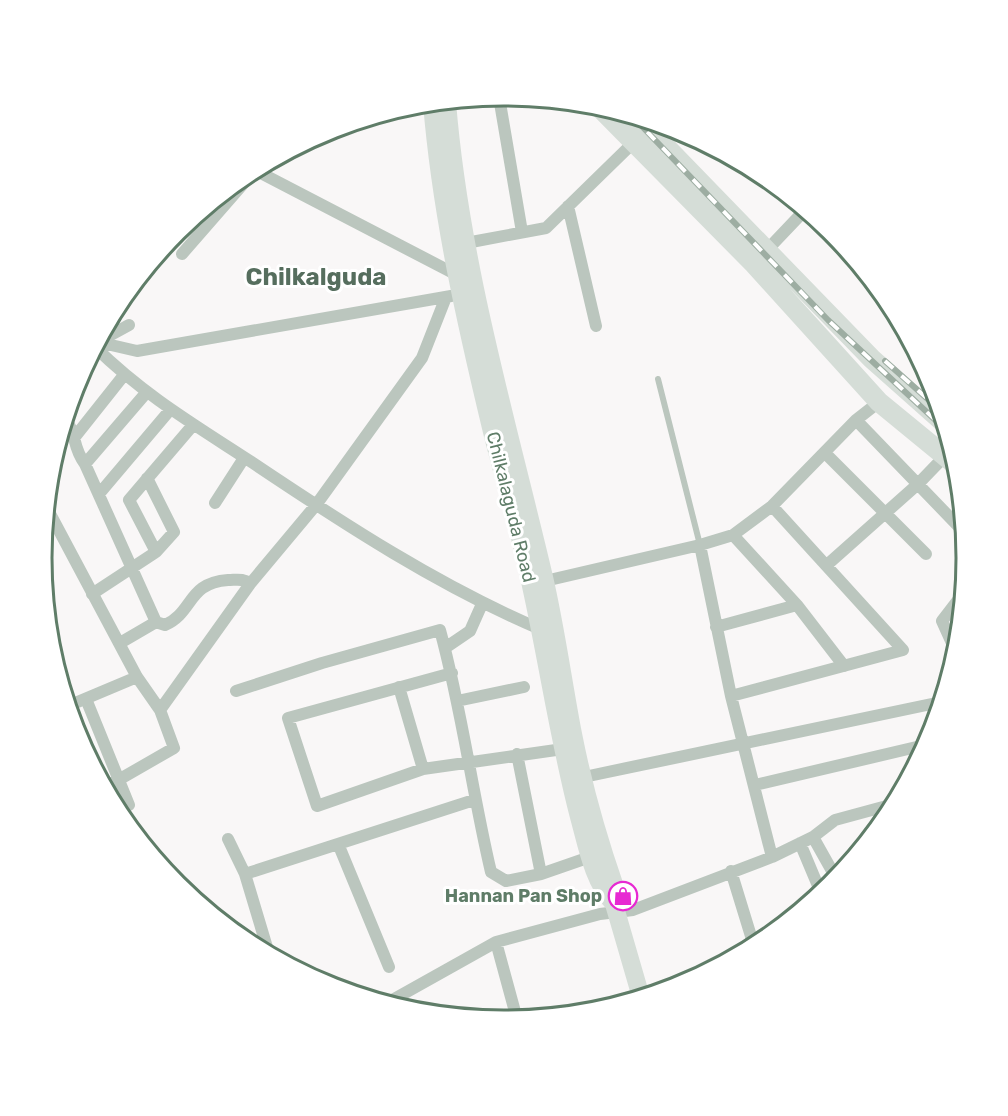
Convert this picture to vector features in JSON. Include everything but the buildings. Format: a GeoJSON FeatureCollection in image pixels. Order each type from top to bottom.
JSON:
{"type":"FeatureCollection","features":[{"type":"Feature","properties":{"kind":"main road","name":"Chilkalaguda Road"},"geometry":{"type":"LineString","coordinates":[[448,110],[452,170],[506,428],[545,581],[584,777],[615,887],[615,908],[639,989]]}},
{"type":"Feature","properties":{"kind":"main road","name":"Chilkalaguda Road"},"geometry":{"type":"LineString","coordinates":[[433,112],[438,172],[455,288],[540,629],[563,749],[590,857],[605,894],[615,908]]}},
{"type":"Feature","properties":{"kind":"main road"},"geometry":{"type":"LineString","coordinates":[[611,120],[754,264],[879,402],[944,457]]}},
{"type":"Feature","properties":{"kind":"main road"},"geometry":{"type":"LineString","coordinates":[[651,131],[872,359],[932,412]]}},
{"type":"Feature","properties":{"kind":"street"},"geometry":{"type":"LineString","coordinates":[[501,106],[522,232]]}},
{"type":"Feature","properties":{"kind":"street"},"geometry":{"type":"LineString","coordinates":[[466,243],[546,228],[633,143]]}},
{"type":"Feature","properties":{"kind":"street"},"geometry":{"type":"LineString","coordinates":[[265,175],[455,288]]}},
{"type":"Feature","properties":{"kind":"street"},"geometry":{"type":"LineString","coordinates":[[182,254],[231,199]]}},
{"type":"Feature","properties":{"kind":"street"},"geometry":{"type":"LineString","coordinates":[[568,206],[596,326]]}},
{"type":"Feature","properties":{"kind":"street"},"geometry":{"type":"LineString","coordinates":[[766,251],[799,216]]}},
{"type":"Feature","properties":{"kind":"street"},"geometry":{"type":"LineString","coordinates":[[107,344],[137,351],[455,288]]}},
{"type":"Feature","properties":{"kind":"street"},"geometry":{"type":"LineString","coordinates":[[160,710],[250,584],[316,505],[422,358],[455,288]]}},
{"type":"Feature","properties":{"kind":"street"},"geometry":{"type":"LineString","coordinates":[[112,335],[129,325]]}},
{"type":"Feature","properties":{"kind":"street"},"geometry":{"type":"LineString","coordinates":[[102,353],[124,375],[170,411],[316,505],[482,604],[540,629]]}},
{"type":"Feature","properties":{"kind":"street"},"geometry":{"type":"LineString","coordinates":[[74,438],[124,375]]}},
{"type":"Feature","properties":{"kind":"street"},"geometry":{"type":"LineString","coordinates":[[85,464],[146,393]]}},
{"type":"Feature","properties":{"kind":"street"},"geometry":{"type":"LineString","coordinates":[[545,581],[700,546],[733,535],[772,506],[856,420],[879,402]]}},
{"type":"Feature","properties":{"kind":"street"},"geometry":{"type":"LineString","coordinates":[[99,494],[170,411]]}},
{"type":"Feature","properties":{"kind":"street"},"geometry":{"type":"LineString","coordinates":[[856,420],[954,522]]}},
{"type":"Feature","properties":{"kind":"street"},"geometry":{"type":"LineString","coordinates":[[156,552],[129,500],[193,425]]}},
{"type":"Feature","properties":{"kind":"street"},"geometry":{"type":"LineString","coordinates":[[71,431],[75,451],[85,464],[131,571],[156,622],[165,626],[174,621],[192,597],[210,582],[244,579],[250,584]]}},
{"type":"Feature","properties":{"kind":"street"},"geometry":{"type":"LineString","coordinates":[[825,453],[926,554]]}},
{"type":"Feature","properties":{"kind":"street"},"geometry":{"type":"LineString","coordinates":[[215,502],[244,458]]}},
{"type":"Feature","properties":{"kind":"street"},"geometry":{"type":"LineString","coordinates":[[828,564],[918,484],[946,465]]}},
{"type":"Feature","properties":{"kind":"street"},"geometry":{"type":"LineString","coordinates":[[92,594],[131,571],[156,552],[174,532],[147,478]]}},
{"type":"Feature","properties":{"kind":"street"},"geometry":{"type":"LineString","coordinates":[[731,696],[903,650],[828,564],[772,506]]}},
{"type":"Feature","properties":{"kind":"street"},"geometry":{"type":"LineString","coordinates":[[54,521],[137,677],[160,710],[174,748],[112,782]]}},
{"type":"Feature","properties":{"kind":"street"},"geometry":{"type":"LineString","coordinates":[[733,535],[796,605],[844,666]]}},
{"type":"Feature","properties":{"kind":"street"},"geometry":{"type":"LineString","coordinates":[[700,546],[731,696],[772,857]]}},
{"type":"Feature","properties":{"kind":"street"},"geometry":{"type":"LineString","coordinates":[[445,648],[470,631],[482,604]]}},
{"type":"Feature","properties":{"kind":"street"},"geometry":{"type":"LineString","coordinates":[[716,627],[796,605]]}},
{"type":"Feature","properties":{"kind":"street"},"geometry":{"type":"LineString","coordinates":[[949,636],[942,621],[953,607]]}},
{"type":"Feature","properties":{"kind":"street"},"geometry":{"type":"LineString","coordinates":[[120,643],[156,622]]}},
{"type":"Feature","properties":{"kind":"street"},"geometry":{"type":"LineString","coordinates":[[236,691],[322,663],[440,630],[452,673],[470,763],[474,800],[491,872],[506,881],[541,874],[590,857]]}},
{"type":"Feature","properties":{"kind":"street"},"geometry":{"type":"LineString","coordinates":[[452,673],[288,718],[317,806],[423,769],[563,749]]}},
{"type":"Feature","properties":{"kind":"street"},"geometry":{"type":"LineString","coordinates":[[76,703],[137,677]]}},
{"type":"Feature","properties":{"kind":"street"},"geometry":{"type":"LineString","coordinates":[[399,687],[423,769]]}},
{"type":"Feature","properties":{"kind":"street"},"geometry":{"type":"LineString","coordinates":[[457,701],[524,687]]}},
{"type":"Feature","properties":{"kind":"street"},"geometry":{"type":"LineString","coordinates":[[86,699],[129,805]]}},
{"type":"Feature","properties":{"kind":"street"},"geometry":{"type":"LineString","coordinates":[[584,777],[932,704]]}},
{"type":"Feature","properties":{"kind":"street"},"geometry":{"type":"LineString","coordinates":[[755,785],[914,748]]}},
{"type":"Feature","properties":{"kind":"street"},"geometry":{"type":"LineString","coordinates":[[518,754],[541,874]]}},
{"type":"Feature","properties":{"kind":"street"},"geometry":{"type":"LineString","coordinates":[[245,874],[339,846],[474,800]]}},
{"type":"Feature","properties":{"kind":"street"},"geometry":{"type":"LineString","coordinates":[[398,997],[496,942],[615,908],[633,910],[772,857],[813,837],[834,820],[880,808]]}},
{"type":"Feature","properties":{"kind":"street"},"geometry":{"type":"LineString","coordinates":[[813,837],[831,869]]}},
{"type":"Feature","properties":{"kind":"street"},"geometry":{"type":"LineString","coordinates":[[228,839],[245,874],[264,940]]}},
{"type":"Feature","properties":{"kind":"street"},"geometry":{"type":"LineString","coordinates":[[800,843],[817,883]]}},
{"type":"Feature","properties":{"kind":"street"},"geometry":{"type":"LineString","coordinates":[[339,846],[389,967]]}},
{"type":"Feature","properties":{"kind":"street"},"geometry":{"type":"LineString","coordinates":[[731,871],[751,936]]}},
{"type":"Feature","properties":{"kind":"street"},"geometry":{"type":"LineString","coordinates":[[496,942],[514,1010]]}},
{"type":"Feature","properties":{"kind":"lane"},"geometry":{"type":"LineString","coordinates":[[658,380],[700,546]]}},
{"type":"Feature","properties":{"kind":"railway"},"geometry":{"type":"LineString","coordinates":[[644,129],[828,320],[934,418]]}},
{"type":"Feature","properties":{"kind":"railway"},"geometry":{"type":"LineString","coordinates":[[885,361],[926,397]]}},
{"type":"Feature","properties":{"kind":"place","name":"Hannan Pan Shop"},"geometry":{"type":"Point","coordinates":[623,896]}},
{"type":"Feature","properties":{"kind":"district","name":"Chilkalguda"},"geometry":{"type":"Point","coordinates":[316,277]}}]}
